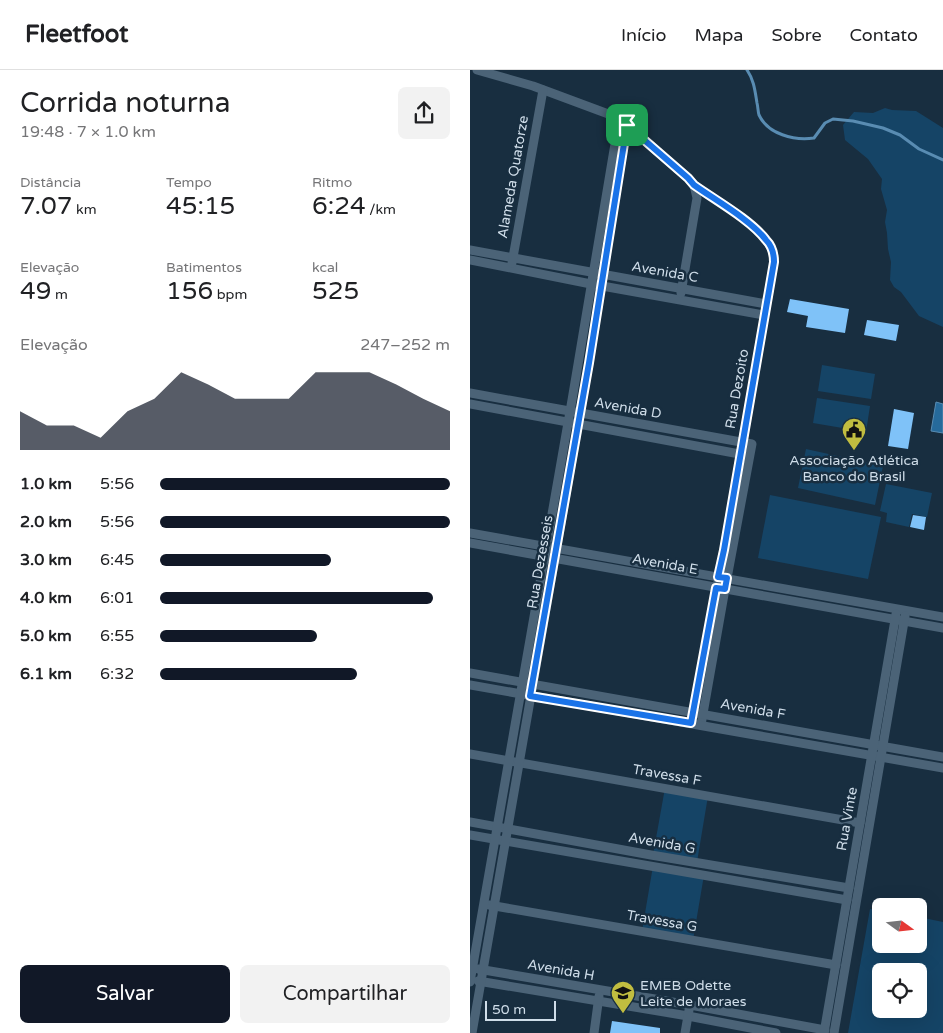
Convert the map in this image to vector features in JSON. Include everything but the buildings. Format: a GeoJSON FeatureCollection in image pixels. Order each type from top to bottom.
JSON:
{"type":"FeatureCollection","features":[{"type":"Feature","properties":{"kind":"street","name":"Rua Dezoito"},"geometry":{"type":"LineString","coordinates":[[477,70],[543,90],[610,115],[627,125],[694,185],[750,224],[770,246],[774,255],[774,262],[742,443],[745,455]]}},
{"type":"Feature","properties":{"kind":"street","name":"Alameda Quatorze"},"geometry":{"type":"LineString","coordinates":[[511,268],[543,90]]}},
{"type":"Feature","properties":{"kind":"street","name":"Rua Dezesseis"},"geometry":{"type":"LineString","coordinates":[[470,980],[570,411],[618,120]]}},
{"type":"Feature","properties":{"kind":"street","name":"Rua Dezesseis"},"geometry":{"type":"LineString","coordinates":[[472,1033],[580,413],[627,125]]}},
{"type":"Feature","properties":{"kind":"street"},"geometry":{"type":"LineString","coordinates":[[680,299],[697,198],[694,185]]}},
{"type":"Feature","properties":{"kind":"street","name":"Avenida C"},"geometry":{"type":"LineString","coordinates":[[470,250],[766,304]]}},
{"type":"Feature","properties":{"kind":"street","name":"Avenida C"},"geometry":{"type":"LineString","coordinates":[[470,260],[764,315]]}},
{"type":"Feature","properties":{"kind":"street","name":"Avenida D"},"geometry":{"type":"LineString","coordinates":[[470,393],[752,444]]}},
{"type":"Feature","properties":{"kind":"street","name":"Avenida D"},"geometry":{"type":"LineString","coordinates":[[470,404],[745,455]]}},
{"type":"Feature","properties":{"kind":"street","name":"Rua Dezoito"},"geometry":{"type":"LineString","coordinates":[[691,723],[723,577],[724,550],[745,455],[752,444]]}},
{"type":"Feature","properties":{"kind":"street","name":"Avenida E"},"geometry":{"type":"LineString","coordinates":[[470,533],[943,617]]}},
{"type":"Feature","properties":{"kind":"street","name":"Avenida E"},"geometry":{"type":"LineString","coordinates":[[470,544],[943,628]]}},
{"type":"Feature","properties":{"kind":"street","name":"Rua Dezoito"},"geometry":{"type":"LineString","coordinates":[[701,724],[720,589]]}},
{"type":"Feature","properties":{"kind":"street","name":"Rua Vinte"},"geometry":{"type":"LineString","coordinates":[[828,1032],[902,610]]}},
{"type":"Feature","properties":{"kind":"street","name":"Avenida F"},"geometry":{"type":"LineString","coordinates":[[470,673],[943,757]]}},
{"type":"Feature","properties":{"kind":"street","name":"Avenida F"},"geometry":{"type":"LineString","coordinates":[[470,685],[701,724],[943,768]]}},
{"type":"Feature","properties":{"kind":"street","name":"Travessa F"},"geometry":{"type":"LineString","coordinates":[[470,754],[860,822]]}},
{"type":"Feature","properties":{"kind":"street","name":"Rua Vinte"},"geometry":{"type":"LineString","coordinates":[[828,1032],[836,965],[860,822],[876,756]]}},
{"type":"Feature","properties":{"kind":"street","name":"Avenida G"},"geometry":{"type":"LineString","coordinates":[[470,822],[849,888]]}},
{"type":"Feature","properties":{"kind":"street","name":"Avenida G"},"geometry":{"type":"LineString","coordinates":[[470,835],[847,900]]}},
{"type":"Feature","properties":{"kind":"street"},"geometry":{"type":"LineString","coordinates":[[681,871],[682,860]]}},
{"type":"Feature","properties":{"kind":"street","name":"Travessa G"},"geometry":{"type":"LineString","coordinates":[[484,904],[836,965]]}},
{"type":"Feature","properties":{"kind":"street","name":"Avenida H"},"geometry":{"type":"LineString","coordinates":[[471,968],[690,1005],[828,1032]]}},
{"type":"Feature","properties":{"kind":"street","name":"Avenida H"},"geometry":{"type":"LineString","coordinates":[[470,980],[688,1016],[776,1033]]}},
{"type":"Feature","properties":{"kind":"street"},"geometry":{"type":"LineString","coordinates":[[594,1033],[600,990]]}},
{"type":"Feature","properties":{"kind":"street"},"geometry":{"type":"LineString","coordinates":[[686,1033],[690,1005]]}},
{"type":"Feature","properties":{"kind":"shaded area"},"geometry":{"type":"Polygon","coordinates":[[[885,108],[916,111],[943,128],[943,327],[919,316],[890,280],[891,262],[885,222],[887,210],[881,189],[882,179],[868,159],[845,140],[843,125],[854,112],[873,113],[885,108]]]}},
{"type":"Feature","properties":{"kind":"shaded area"},"geometry":{"type":"Polygon","coordinates":[[[822,365],[875,374],[871,399],[818,391],[822,365]]]}},
{"type":"Feature","properties":{"kind":"shaded area"},"geometry":{"type":"Polygon","coordinates":[[[817,398],[870,406],[866,432],[813,423],[817,398]]]}},
{"type":"Feature","properties":{"kind":"shaded area"},"geometry":{"type":"Polygon","coordinates":[[[936,402],[943,404],[943,433],[931,431],[936,402]]]}},
{"type":"Feature","properties":{"kind":"shaded area"},"geometry":{"type":"Polygon","coordinates":[[[806,449],[883,466],[875,505],[798,488],[806,449]]]}},
{"type":"Feature","properties":{"kind":"shaded area"},"geometry":{"type":"Polygon","coordinates":[[[886,484],[932,493],[927,517],[912,514],[909,527],[886,522],[887,513],[880,511],[886,484]]]}},
{"type":"Feature","properties":{"kind":"shaded area"},"geometry":{"type":"Polygon","coordinates":[[[770,495],[881,517],[868,579],[758,558],[770,495]]]}},
{"type":"Feature","properties":{"kind":"shaded area"},"geometry":{"type":"Polygon","coordinates":[[[665,788],[708,796],[697,862],[653,855],[665,788]]]}},
{"type":"Feature","properties":{"kind":"shaded area"},"geometry":{"type":"Polygon","coordinates":[[[653,866],[704,875],[693,940],[642,931],[653,866]]]}},
{"type":"Feature","properties":{"kind":"shaded area"},"geometry":{"type":"Polygon","coordinates":[[[870,909],[872,909],[872,953],[927,953],[928,919],[943,922],[943,1033],[848,1033],[870,909]]]}},
{"type":"Feature","properties":{"kind":"waterway"},"geometry":{"type":"LineString","coordinates":[[747,70],[754,86],[759,115],[763,122],[782,135],[806,139],[814,138],[825,123],[833,119],[853,121],[883,128],[900,135],[919,149],[943,160]]}},
{"type":"Feature","properties":{"kind":"place","name":"Associação Atlética Banco do Brasil"},"geometry":{"type":"Point","coordinates":[854,451]}},
{"type":"Feature","properties":{"kind":"place","name":"EMEB Odette Leite de Moraes"},"geometry":{"type":"Point","coordinates":[623,1014]}},
{"type":"Feature","properties":{"kind":"route"},"geometry":{"type":"LineString","coordinates":[[627,125],[694,185],[759,232],[770,246],[774,255],[718,577],[727,578],[725,589],[716,588],[691,723],[530,696],[589,363],[627,125]]}}]}
